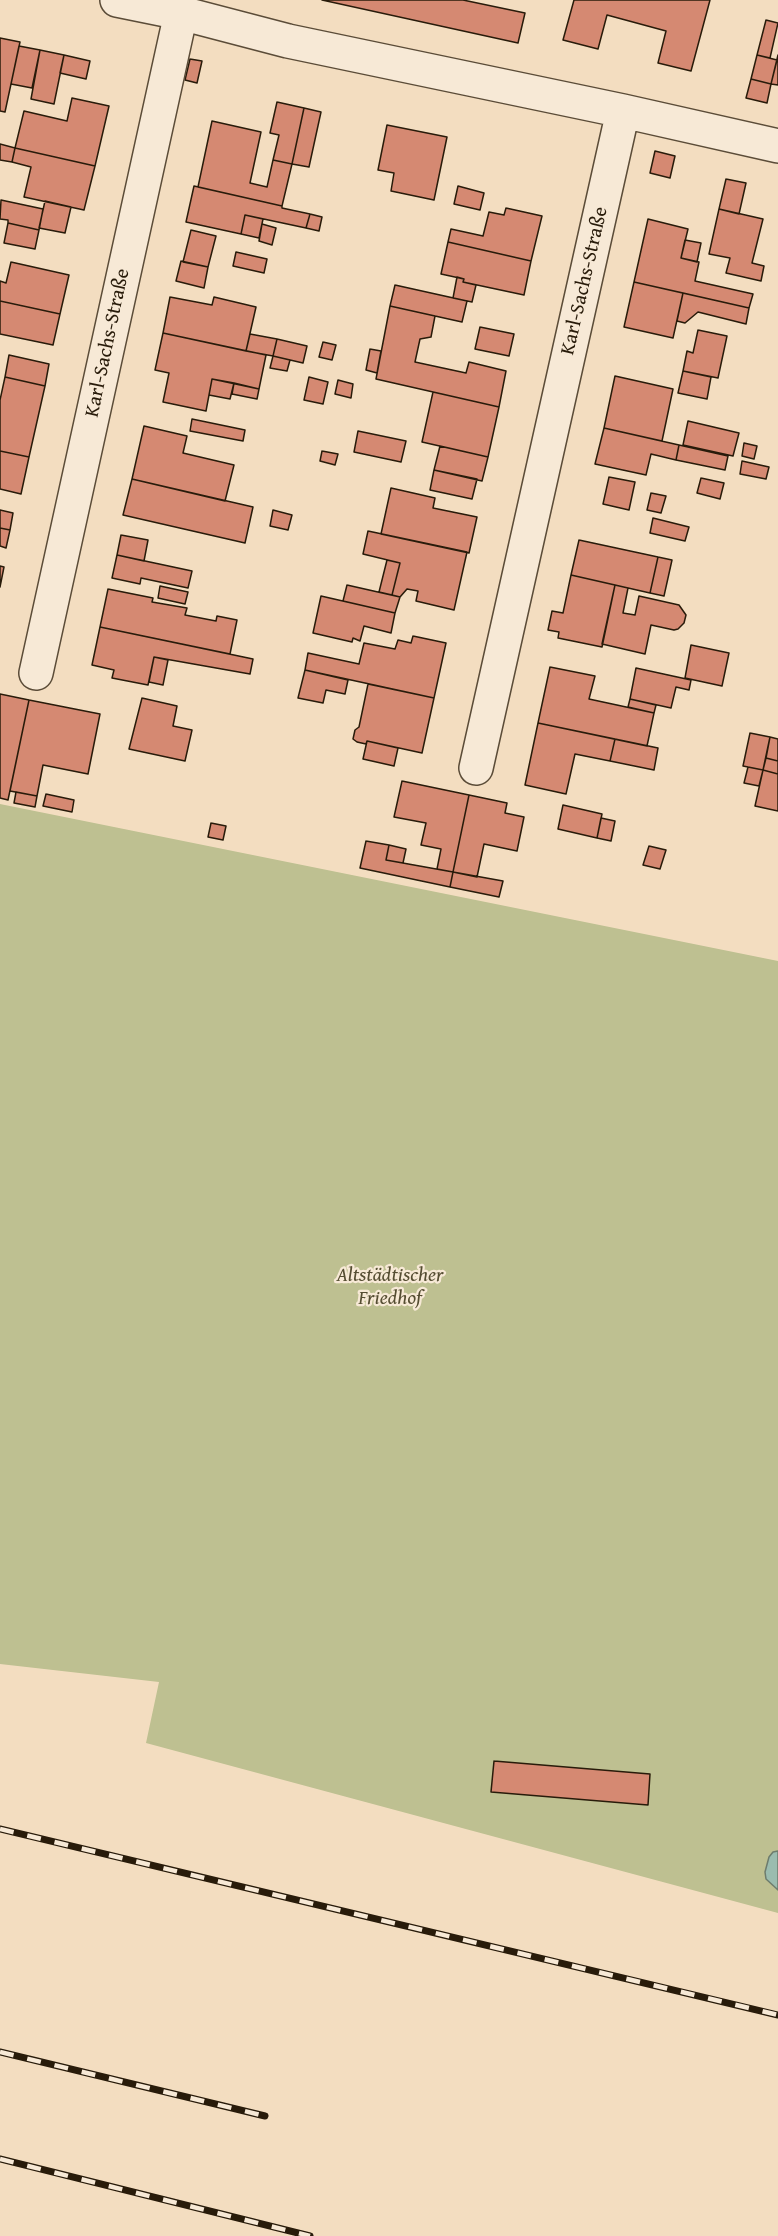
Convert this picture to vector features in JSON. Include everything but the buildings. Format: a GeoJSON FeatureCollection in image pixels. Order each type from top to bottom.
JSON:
{"type":"FeatureCollection","features":[{"type":"Feature","properties":{"kind":"street"},"geometry":{"type":"LineString","coordinates":[[117,0],[288,41],[778,146]]}},
{"type":"Feature","properties":{"kind":"street","name":"Karl-Sachs-Straße"},"geometry":{"type":"LineString","coordinates":[[36,673],[181,14]]}},
{"type":"Feature","properties":{"kind":"street","name":"Karl-Sachs-Straße"},"geometry":{"type":"LineString","coordinates":[[476,768],[623,111]]}},
{"type":"Feature","properties":{"kind":"green space","name":"Altstädtischer Friedhof"},"geometry":{"type":"Polygon","coordinates":[[[0,804],[778,961],[778,1851],[773,1852],[773,1886],[778,1890],[778,1913],[146,1743],[159,1682],[0,1664],[0,804]]]}},
{"type":"Feature","properties":{"kind":"shaded area"},"geometry":{"type":"Polygon","coordinates":[[[778,1851],[778,1890],[766,1879],[765,1872],[769,1857],[773,1852],[778,1851]]]}},
{"type":"Feature","properties":{"kind":"railway"},"geometry":{"type":"LineString","coordinates":[[0,1829],[778,2015]]}},
{"type":"Feature","properties":{"kind":"railway"},"geometry":{"type":"LineString","coordinates":[[0,2052],[265,2116]]}},
{"type":"Feature","properties":{"kind":"railway"},"geometry":{"type":"LineString","coordinates":[[0,2159],[310,2236]]}}]}
